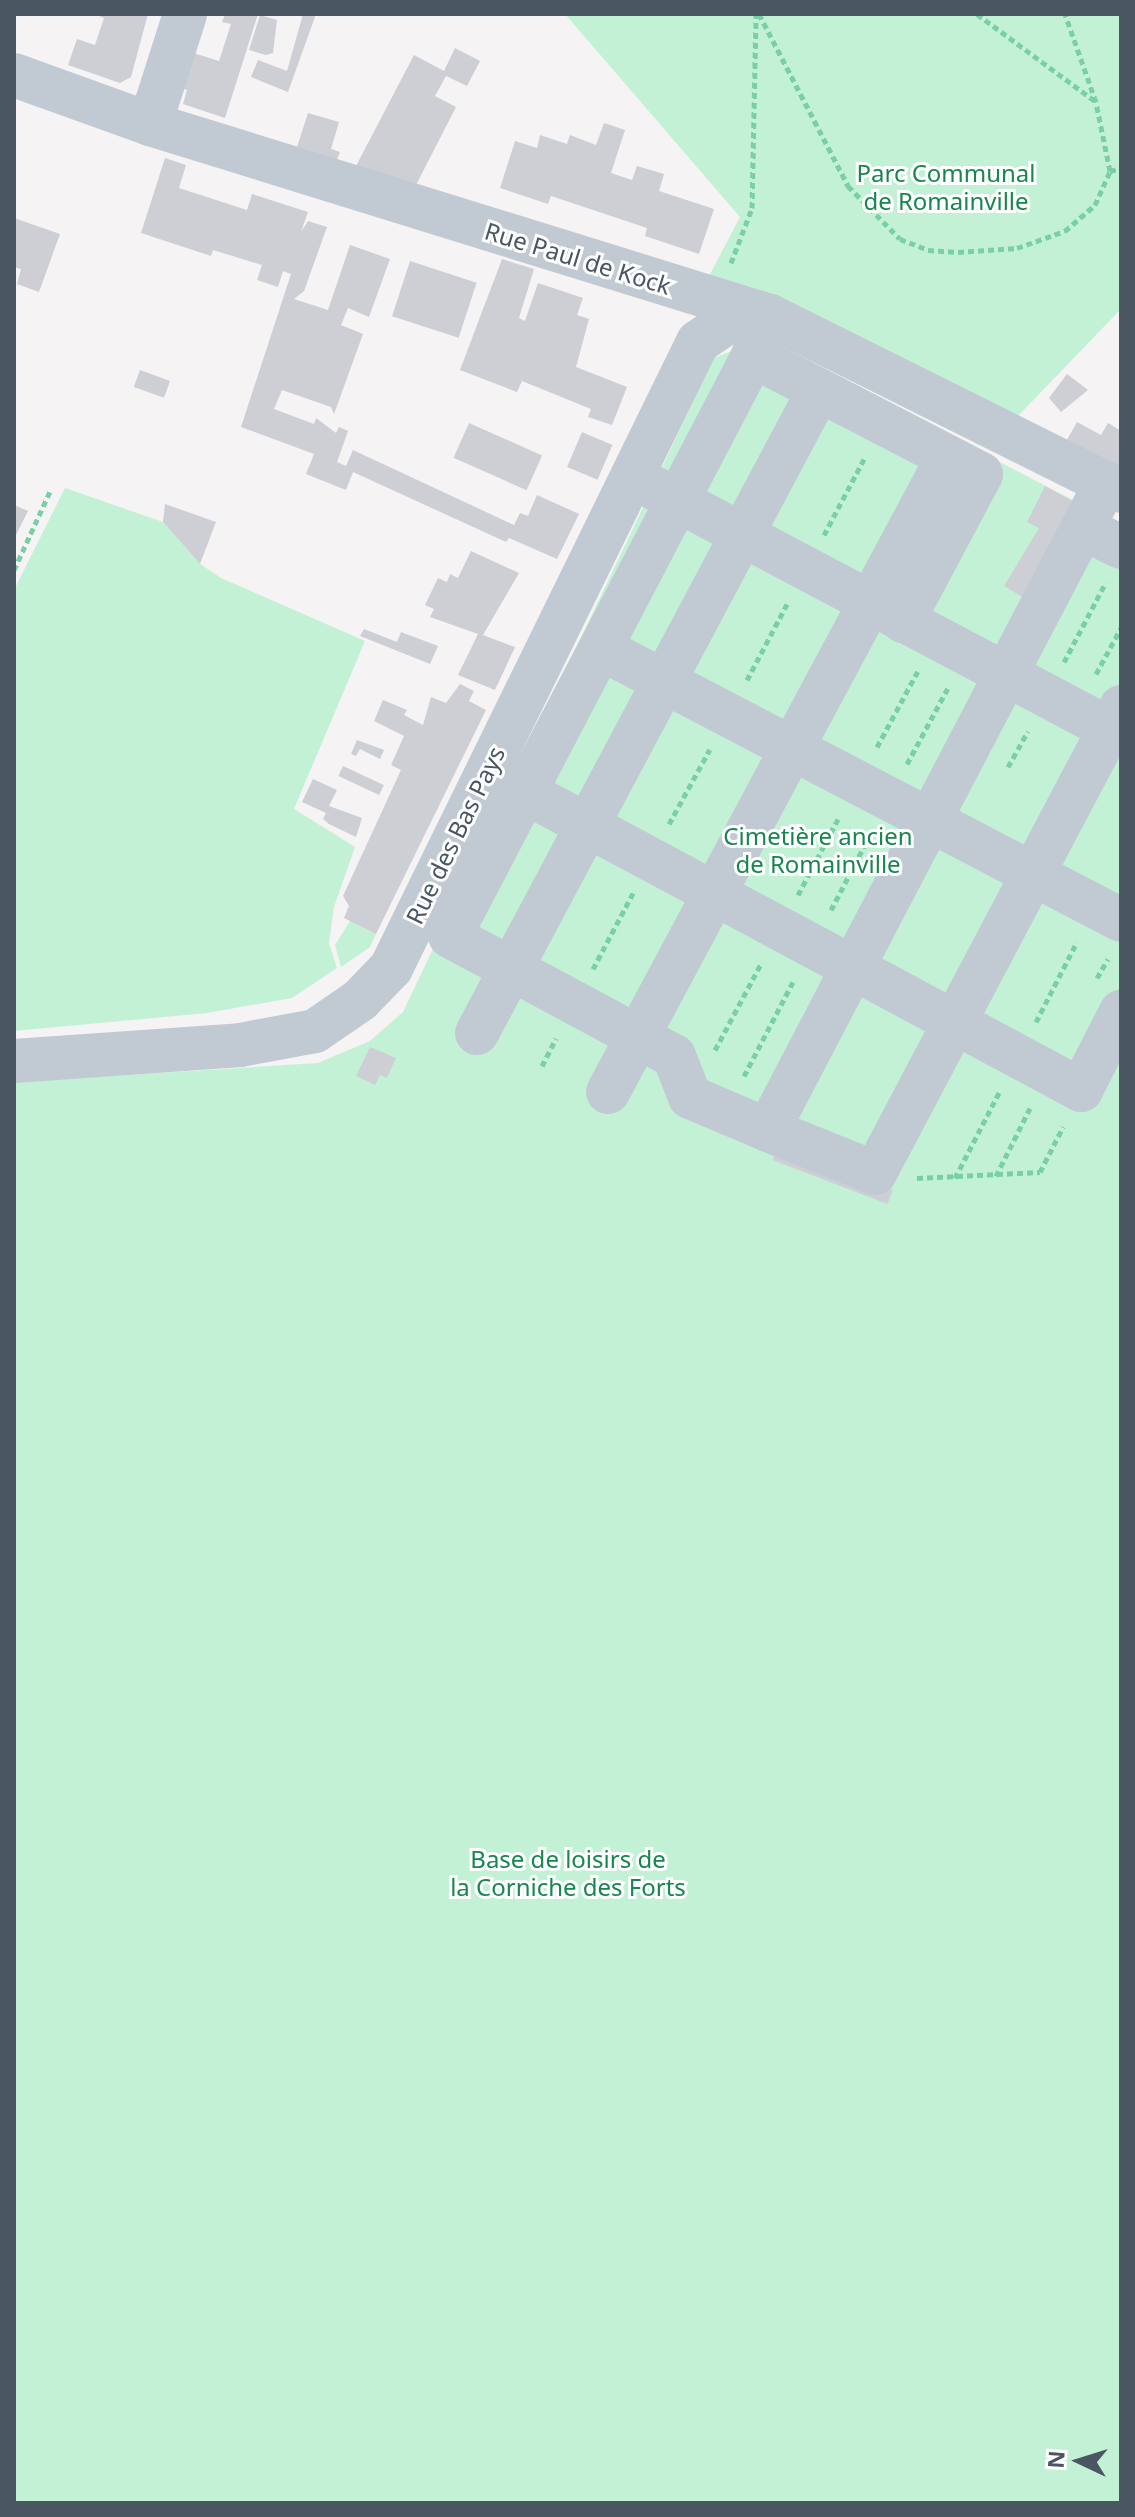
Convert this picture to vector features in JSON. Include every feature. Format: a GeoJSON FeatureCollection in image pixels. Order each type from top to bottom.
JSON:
{"type":"FeatureCollection","features":[{"type":"Feature","properties":{"kind":"street"},"geometry":{"type":"LineString","coordinates":[[150,124],[185,14]]}},
{"type":"Feature","properties":{"kind":"street","name":"Rue Paul de Kock"},"geometry":{"type":"LineString","coordinates":[[14,75],[150,124],[770,316],[1113,487]]}},
{"type":"Feature","properties":{"kind":"street"},"geometry":{"type":"LineString","coordinates":[[698,295],[698,342]]}},
{"type":"Feature","properties":{"kind":"street"},"geometry":{"type":"LineString","coordinates":[[698,342],[725,324],[770,316]]}},
{"type":"Feature","properties":{"kind":"street","name":"Rue des Bas Pays"},"geometry":{"type":"LineString","coordinates":[[14,1061],[240,1045],[315,1031],[360,1000],[391,968],[628,477],[698,342]]}},
{"type":"Feature","properties":{"kind":"street"},"geometry":{"type":"LineString","coordinates":[[608,1092],[638,1037],[713,892],[792,749],[919,628],[948,457],[753,356],[680,500],[450,936],[511,968],[638,1037],[674,1056],[708,1105],[875,1173],[953,1021],[1117,724],[1008,675],[919,628],[742,534],[680,500],[628,477]]}},
{"type":"Feature","properties":{"kind":"street"},"geometry":{"type":"LineString","coordinates":[[477,1033],[819,390]]}},
{"type":"Feature","properties":{"kind":"street"},"geometry":{"type":"LineString","coordinates":[[768,1130],[852,965],[1008,675],[1102,538],[1113,487]]}},
{"type":"Feature","properties":{"kind":"street"},"geometry":{"type":"LineString","coordinates":[[602,649],[1032,877],[1121,920]]}},
{"type":"Feature","properties":{"kind":"street"},"geometry":{"type":"LineString","coordinates":[[525,792],[1081,1090],[1121,1012]]}},
{"type":"Feature","properties":{"kind":"path"},"geometry":{"type":"LineString","coordinates":[[758,14],[848,186],[900,239],[928,250],[958,252],[1017,248],[1065,231],[1095,205],[1110,171],[1096,102],[1065,14]]}},
{"type":"Feature","properties":{"kind":"path"},"geometry":{"type":"LineString","coordinates":[[698,295],[752,208],[758,14]]}},
{"type":"Feature","properties":{"kind":"path"},"geometry":{"type":"LineString","coordinates":[[977,14],[1096,102]]}},
{"type":"Feature","properties":{"kind":"path"},"geometry":{"type":"LineString","coordinates":[[1110,171],[1121,168]]}},
{"type":"Feature","properties":{"kind":"path"},"geometry":{"type":"LineString","coordinates":[[14,570],[51,489]]}},
{"type":"Feature","properties":{"kind":"path"},"geometry":{"type":"LineString","coordinates":[[708,1105],[873,792],[919,628]]}},
{"type":"Feature","properties":{"kind":"path"},"geometry":{"type":"LineString","coordinates":[[708,1105],[873,792],[919,628]]}},
{"type":"Feature","properties":{"kind":"path"},"geometry":{"type":"LineString","coordinates":[[878,1167],[916,1178],[1040,1172],[1081,1090]]}},
{"type":"Feature","properties":{"kind":"green space","name":"Parc Communal de Romainville"},"geometry":{"type":"Polygon","coordinates":[[[565,14],[1121,14],[1121,309],[1015,419],[707,280],[740,217],[565,14]]]}},
{"type":"Feature","properties":{"kind":"green space","name":"Base de loisirs de la Corniche des Forts"},"geometry":{"type":"Polygon","coordinates":[[[754,342],[793,355],[1121,525],[1121,2503],[14,2503],[14,1082],[318,1063],[370,1041],[403,1012],[714,358],[754,342]]]}},
{"type":"Feature","properties":{"kind":"green space"},"geometry":{"type":"Polygon","coordinates":[[[65,488],[163,522],[200,564],[221,578],[365,641],[294,809],[355,847],[334,907],[329,943],[337,968],[292,998],[207,1013],[14,1031],[14,590],[65,488]]]}},
{"type":"Feature","properties":{"kind":"green space"},"geometry":{"type":"Polygon","coordinates":[[[350,921],[376,934],[370,947],[341,967],[335,945],[350,921]]]}},
{"type":"Feature","properties":{"kind":"building"},"geometry":{"type":"Polygon","coordinates":[[[94,14],[148,14],[131,77],[120,83],[68,65],[77,39],[95,45],[104,18],[94,14]]]}},
{"type":"Feature","properties":{"kind":"building"},"geometry":{"type":"Polygon","coordinates":[[[225,14],[258,14],[225,118],[183,104],[187,90],[176,86],[187,51],[219,61],[231,24],[222,22],[225,14]]]}},
{"type":"Feature","properties":{"kind":"building"},"geometry":{"type":"Polygon","coordinates":[[[303,14],[316,14],[288,92],[251,77],[258,60],[287,71],[303,14]]]}},
{"type":"Feature","properties":{"kind":"building"},"geometry":{"type":"Polygon","coordinates":[[[260,15],[277,20],[273,53],[266,55],[249,50],[260,15]]]}},
{"type":"Feature","properties":{"kind":"building"},"geometry":{"type":"Polygon","coordinates":[[[455,48],[480,61],[467,86],[446,76],[435,96],[456,107],[416,185],[356,166],[414,55],[444,71],[455,48]]]}},
{"type":"Feature","properties":{"kind":"building"},"geometry":{"type":"Polygon","coordinates":[[[308,113],[339,122],[331,149],[340,152],[337,160],[297,147],[308,113]]]}},
{"type":"Feature","properties":{"kind":"building"},"geometry":{"type":"Polygon","coordinates":[[[604,123],[625,130],[611,173],[632,180],[637,166],[664,174],[659,191],[714,209],[699,254],[645,236],[647,228],[551,196],[548,204],[500,188],[515,141],[537,148],[540,135],[567,144],[570,135],[596,145],[604,123]]]}},
{"type":"Feature","properties":{"kind":"building"},"geometry":{"type":"Polygon","coordinates":[[[165,158],[186,165],[179,188],[247,210],[252,194],[308,212],[301,232],[308,221],[327,227],[304,291],[294,299],[328,310],[350,245],[390,259],[369,317],[348,308],[341,325],[363,334],[334,414],[331,407],[282,390],[274,409],[314,424],[316,418],[336,433],[339,427],[348,431],[337,462],[346,466],[353,450],[514,525],[520,513],[528,516],[537,495],[579,514],[557,559],[509,538],[506,542],[353,472],[346,490],[306,474],[314,454],[241,427],[291,274],[283,271],[278,287],[257,280],[262,265],[213,250],[211,256],[141,233],[165,158]]]}},
{"type":"Feature","properties":{"kind":"building"},"geometry":{"type":"Polygon","coordinates":[[[14,218],[60,234],[39,292],[17,284],[21,269],[14,267],[14,218]]]}},
{"type":"Feature","properties":{"kind":"building"},"geometry":{"type":"Polygon","coordinates":[[[502,259],[534,269],[519,318],[525,321],[538,283],[583,298],[577,315],[589,319],[576,367],[627,387],[612,425],[588,417],[591,409],[522,381],[517,392],[460,370],[502,259]]]}},
{"type":"Feature","properties":{"kind":"building"},"geometry":{"type":"Polygon","coordinates":[[[410,261],[477,283],[459,338],[392,316],[410,261]]]}},
{"type":"Feature","properties":{"kind":"building"},"geometry":{"type":"Polygon","coordinates":[[[140,370],[170,381],[164,398],[134,387],[140,370]]]}},
{"type":"Feature","properties":{"kind":"building"},"geometry":{"type":"Polygon","coordinates":[[[1067,374],[1088,390],[1061,412],[1049,398],[1067,374]]]}},
{"type":"Feature","properties":{"kind":"building"},"geometry":{"type":"Polygon","coordinates":[[[1077,422],[1101,435],[1108,423],[1121,431],[1121,475],[1064,445],[1077,422]]]}},
{"type":"Feature","properties":{"kind":"building"},"geometry":{"type":"Polygon","coordinates":[[[469,423],[542,456],[527,490],[454,458],[469,423]]]}},
{"type":"Feature","properties":{"kind":"building"},"geometry":{"type":"Polygon","coordinates":[[[582,432],[612,445],[598,480],[567,467],[582,432]]]}},
{"type":"Feature","properties":{"kind":"building"},"geometry":{"type":"Polygon","coordinates":[[[1045,486],[1080,505],[1029,601],[1004,586],[1039,528],[1027,522],[1045,486]]]}},
{"type":"Feature","properties":{"kind":"building"},"geometry":{"type":"Polygon","coordinates":[[[165,504],[216,522],[200,564],[163,522],[165,504]]]}},
{"type":"Feature","properties":{"kind":"building"},"geometry":{"type":"Polygon","coordinates":[[[14,505],[28,511],[14,539],[14,505]]]}},
{"type":"Feature","properties":{"kind":"building"},"geometry":{"type":"Polygon","coordinates":[[[471,551],[519,573],[483,635],[515,647],[495,690],[458,675],[478,634],[430,617],[434,609],[425,605],[438,578],[447,582],[450,574],[458,578],[471,551]]]}},
{"type":"Feature","properties":{"kind":"building"},"geometry":{"type":"Polygon","coordinates":[[[364,629],[397,642],[401,632],[438,646],[430,664],[360,636],[364,629]]]}},
{"type":"Feature","properties":{"kind":"building"},"geometry":{"type":"Polygon","coordinates":[[[460,684],[474,691],[469,701],[486,710],[376,934],[344,918],[349,906],[343,896],[401,770],[391,765],[404,736],[374,721],[383,700],[407,710],[404,715],[423,725],[431,697],[446,703],[460,684]]]}},
{"type":"Feature","properties":{"kind":"building"},"geometry":{"type":"Polygon","coordinates":[[[357,740],[384,750],[380,759],[360,749],[356,756],[351,754],[357,740]]]}},
{"type":"Feature","properties":{"kind":"building"},"geometry":{"type":"Polygon","coordinates":[[[343,766],[384,785],[379,795],[338,776],[343,766]]]}},
{"type":"Feature","properties":{"kind":"building"},"geometry":{"type":"Polygon","coordinates":[[[313,779],[337,790],[329,806],[362,818],[356,837],[329,824],[323,819],[326,813],[302,802],[313,779]]]}},
{"type":"Feature","properties":{"kind":"building"},"geometry":{"type":"Polygon","coordinates":[[[370,1047],[396,1058],[387,1078],[380,1075],[375,1085],[356,1076],[370,1047]]]}},
{"type":"Feature","properties":{"kind":"building"},"geometry":{"type":"Polygon","coordinates":[[[778,1146],[893,1190],[887,1204],[773,1160],[778,1146]]]}},
{"type":"Feature","properties":{"kind":"park label","name":"Cimetière ancien de Romainville"},"geometry":{"type":"Point","coordinates":[818,850]}}]}
